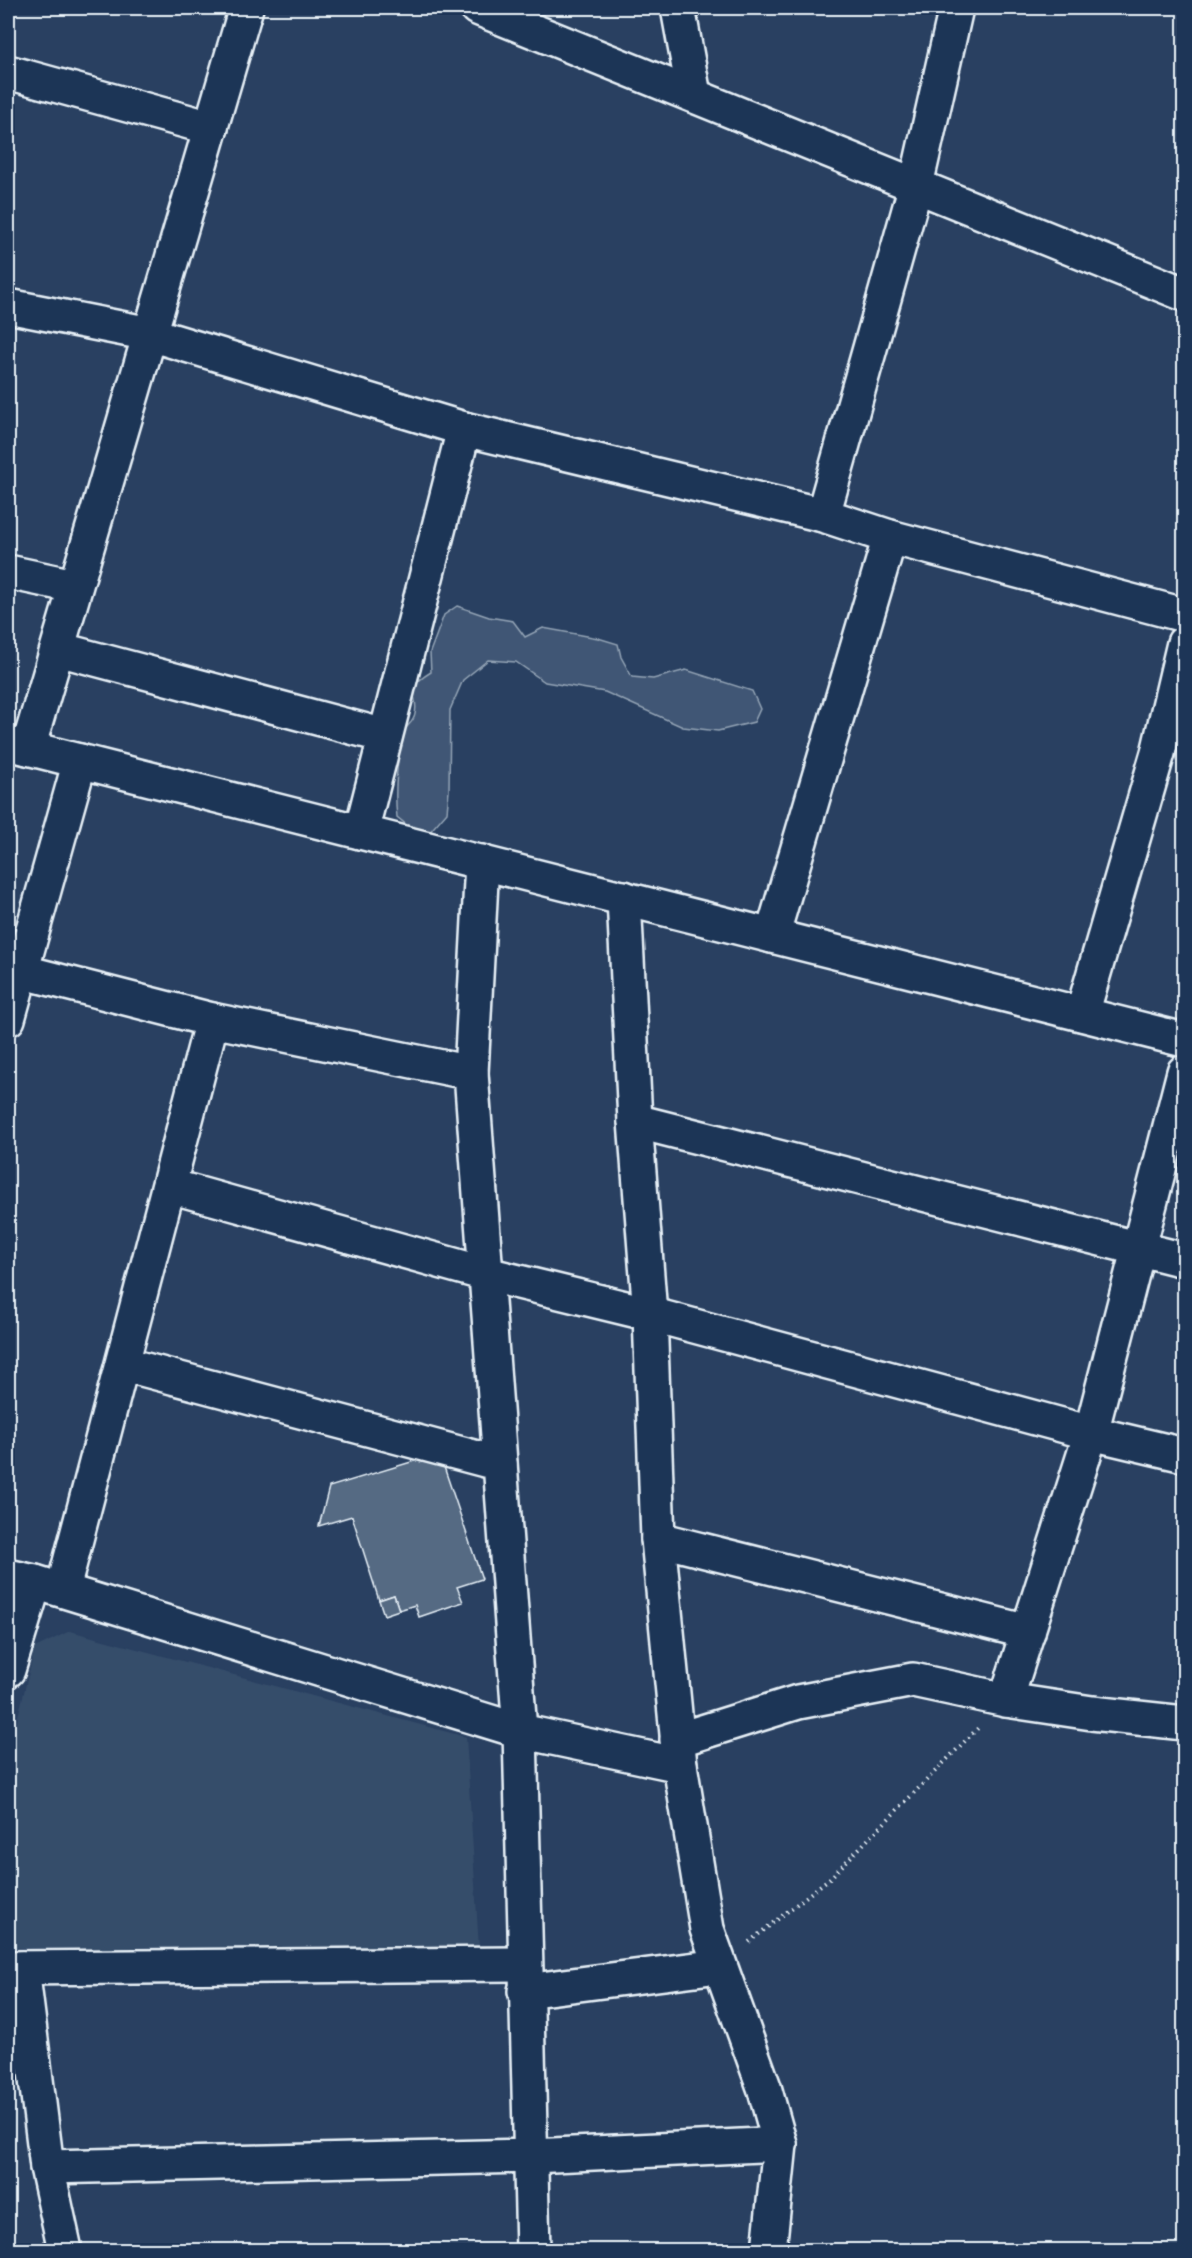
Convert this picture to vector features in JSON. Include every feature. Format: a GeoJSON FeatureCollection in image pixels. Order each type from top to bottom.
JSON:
{"type":"FeatureCollection","features":[{"type":"Feature","properties":{"kind":"street"},"geometry":{"type":"LineString","coordinates":[[246,8],[74,586],[58,649],[18,746],[1185,1040]]}},
{"type":"Feature","properties":{"kind":"street"},"geometry":{"type":"LineString","coordinates":[[477,8],[1185,294]]}},
{"type":"Feature","properties":{"kind":"street"},"geometry":{"type":"LineString","coordinates":[[678,8],[694,95]]}},
{"type":"Feature","properties":{"kind":"street"},"geometry":{"type":"LineString","coordinates":[[823,514],[916,185],[948,17]]}},
{"type":"Feature","properties":{"kind":"street"},"geometry":{"type":"LineString","coordinates":[[8,72],[211,128]]}},
{"type":"Feature","properties":{"kind":"street"},"geometry":{"type":"LineString","coordinates":[[8,306],[150,334],[465,429],[823,514],[890,537],[1185,615]]}},
{"type":"Feature","properties":{"kind":"street"},"geometry":{"type":"LineString","coordinates":[[361,832],[465,429]]}},
{"type":"Feature","properties":{"kind":"street"},"geometry":{"type":"LineString","coordinates":[[772,936],[890,537]]}},
{"type":"Feature","properties":{"kind":"street"},"geometry":{"type":"LineString","coordinates":[[8,572],[74,586]]}},
{"type":"Feature","properties":{"kind":"street"},"geometry":{"type":"LineString","coordinates":[[1082,1014],[1171,758],[1185,643]]}},
{"type":"Feature","properties":{"kind":"street"},"geometry":{"type":"LineString","coordinates":[[58,649],[386,736]]}},
{"type":"Feature","properties":{"kind":"street"},"geometry":{"type":"LineString","coordinates":[[8,1019],[80,761]]}},
{"type":"Feature","properties":{"kind":"street"},"geometry":{"type":"LineString","coordinates":[[482,862],[471,1073],[520,1731],[533,2250]]}},
{"type":"Feature","properties":{"kind":"street"},"geometry":{"type":"LineString","coordinates":[[624,898],[635,1121],[650,1314],[658,1539],[679,1753],[707,1929],[764,2087],[780,2144],[769,2250]]}},
{"type":"Feature","properties":{"kind":"street"},"geometry":{"type":"LineString","coordinates":[[20,971],[213,1020],[471,1073]]}},
{"type":"Feature","properties":{"kind":"street"},"geometry":{"type":"LineString","coordinates":[[8,1670],[35,1582],[123,1364],[213,1020]]}},
{"type":"Feature","properties":{"kind":"street"},"geometry":{"type":"LineString","coordinates":[[1006,1700],[1091,1433],[1185,1072]]}},
{"type":"Feature","properties":{"kind":"street"},"geometry":{"type":"LineString","coordinates":[[635,1121],[1185,1260]]}},
{"type":"Feature","properties":{"kind":"street"},"geometry":{"type":"LineString","coordinates":[[170,1186],[486,1274],[650,1314],[1091,1433],[1185,1455]]}},
{"type":"Feature","properties":{"kind":"street"},"geometry":{"type":"LineString","coordinates":[[123,1364],[500,1464]]}},
{"type":"Feature","properties":{"kind":"street"},"geometry":{"type":"LineString","coordinates":[[658,1539],[1028,1632]]}},
{"type":"Feature","properties":{"kind":"street"},"geometry":{"type":"LineString","coordinates":[[35,1582],[520,1731],[679,1753],[798,1702],[913,1680],[1006,1700],[1092,1713],[1185,1723]]}},
{"type":"Feature","properties":{"kind":"street"},"geometry":{"type":"LineString","coordinates":[[65,2250],[47,2167],[15,1968],[525,1977],[719,1966]]}},
{"type":"Feature","properties":{"kind":"street"},"geometry":{"type":"LineString","coordinates":[[47,2167],[532,2156],[780,2144]]}},
{"type":"Feature","properties":{"kind":"path"},"geometry":{"type":"LineString","coordinates":[[719,1966],[831,1877],[1006,1700]]}},
{"type":"Feature","properties":{"kind":"shaded area"},"geometry":{"type":"Polygon","coordinates":[[[457,606],[489,617],[513,621],[525,637],[543,628],[618,644],[621,657],[632,677],[653,679],[686,670],[752,691],[760,709],[754,722],[718,731],[683,727],[605,692],[545,682],[516,662],[488,660],[463,680],[450,710],[447,812],[428,834],[412,829],[397,817],[396,786],[401,743],[404,731],[414,717],[416,707],[414,688],[431,672],[430,652],[444,615],[457,606]]]}},
{"type":"Feature","properties":{"kind":"shaded area"},"geometry":{"type":"Polygon","coordinates":[[[70,1631],[466,1737],[479,1949],[8,1948],[8,1757],[35,1648],[70,1631]]]}},
{"type":"Feature","properties":{"kind":"building"},"geometry":{"type":"Polygon","coordinates":[[[421,1459],[442,1461],[482,1579],[457,1587],[463,1602],[419,1617],[415,1605],[399,1610],[394,1595],[379,1600],[352,1516],[319,1526],[329,1487],[421,1459]]]}},
{"type":"Feature","properties":{"kind":"building"},"geometry":{"type":"Polygon","coordinates":[[[394,1595],[399,1610],[384,1615],[379,1600],[394,1595]]]}}]}
